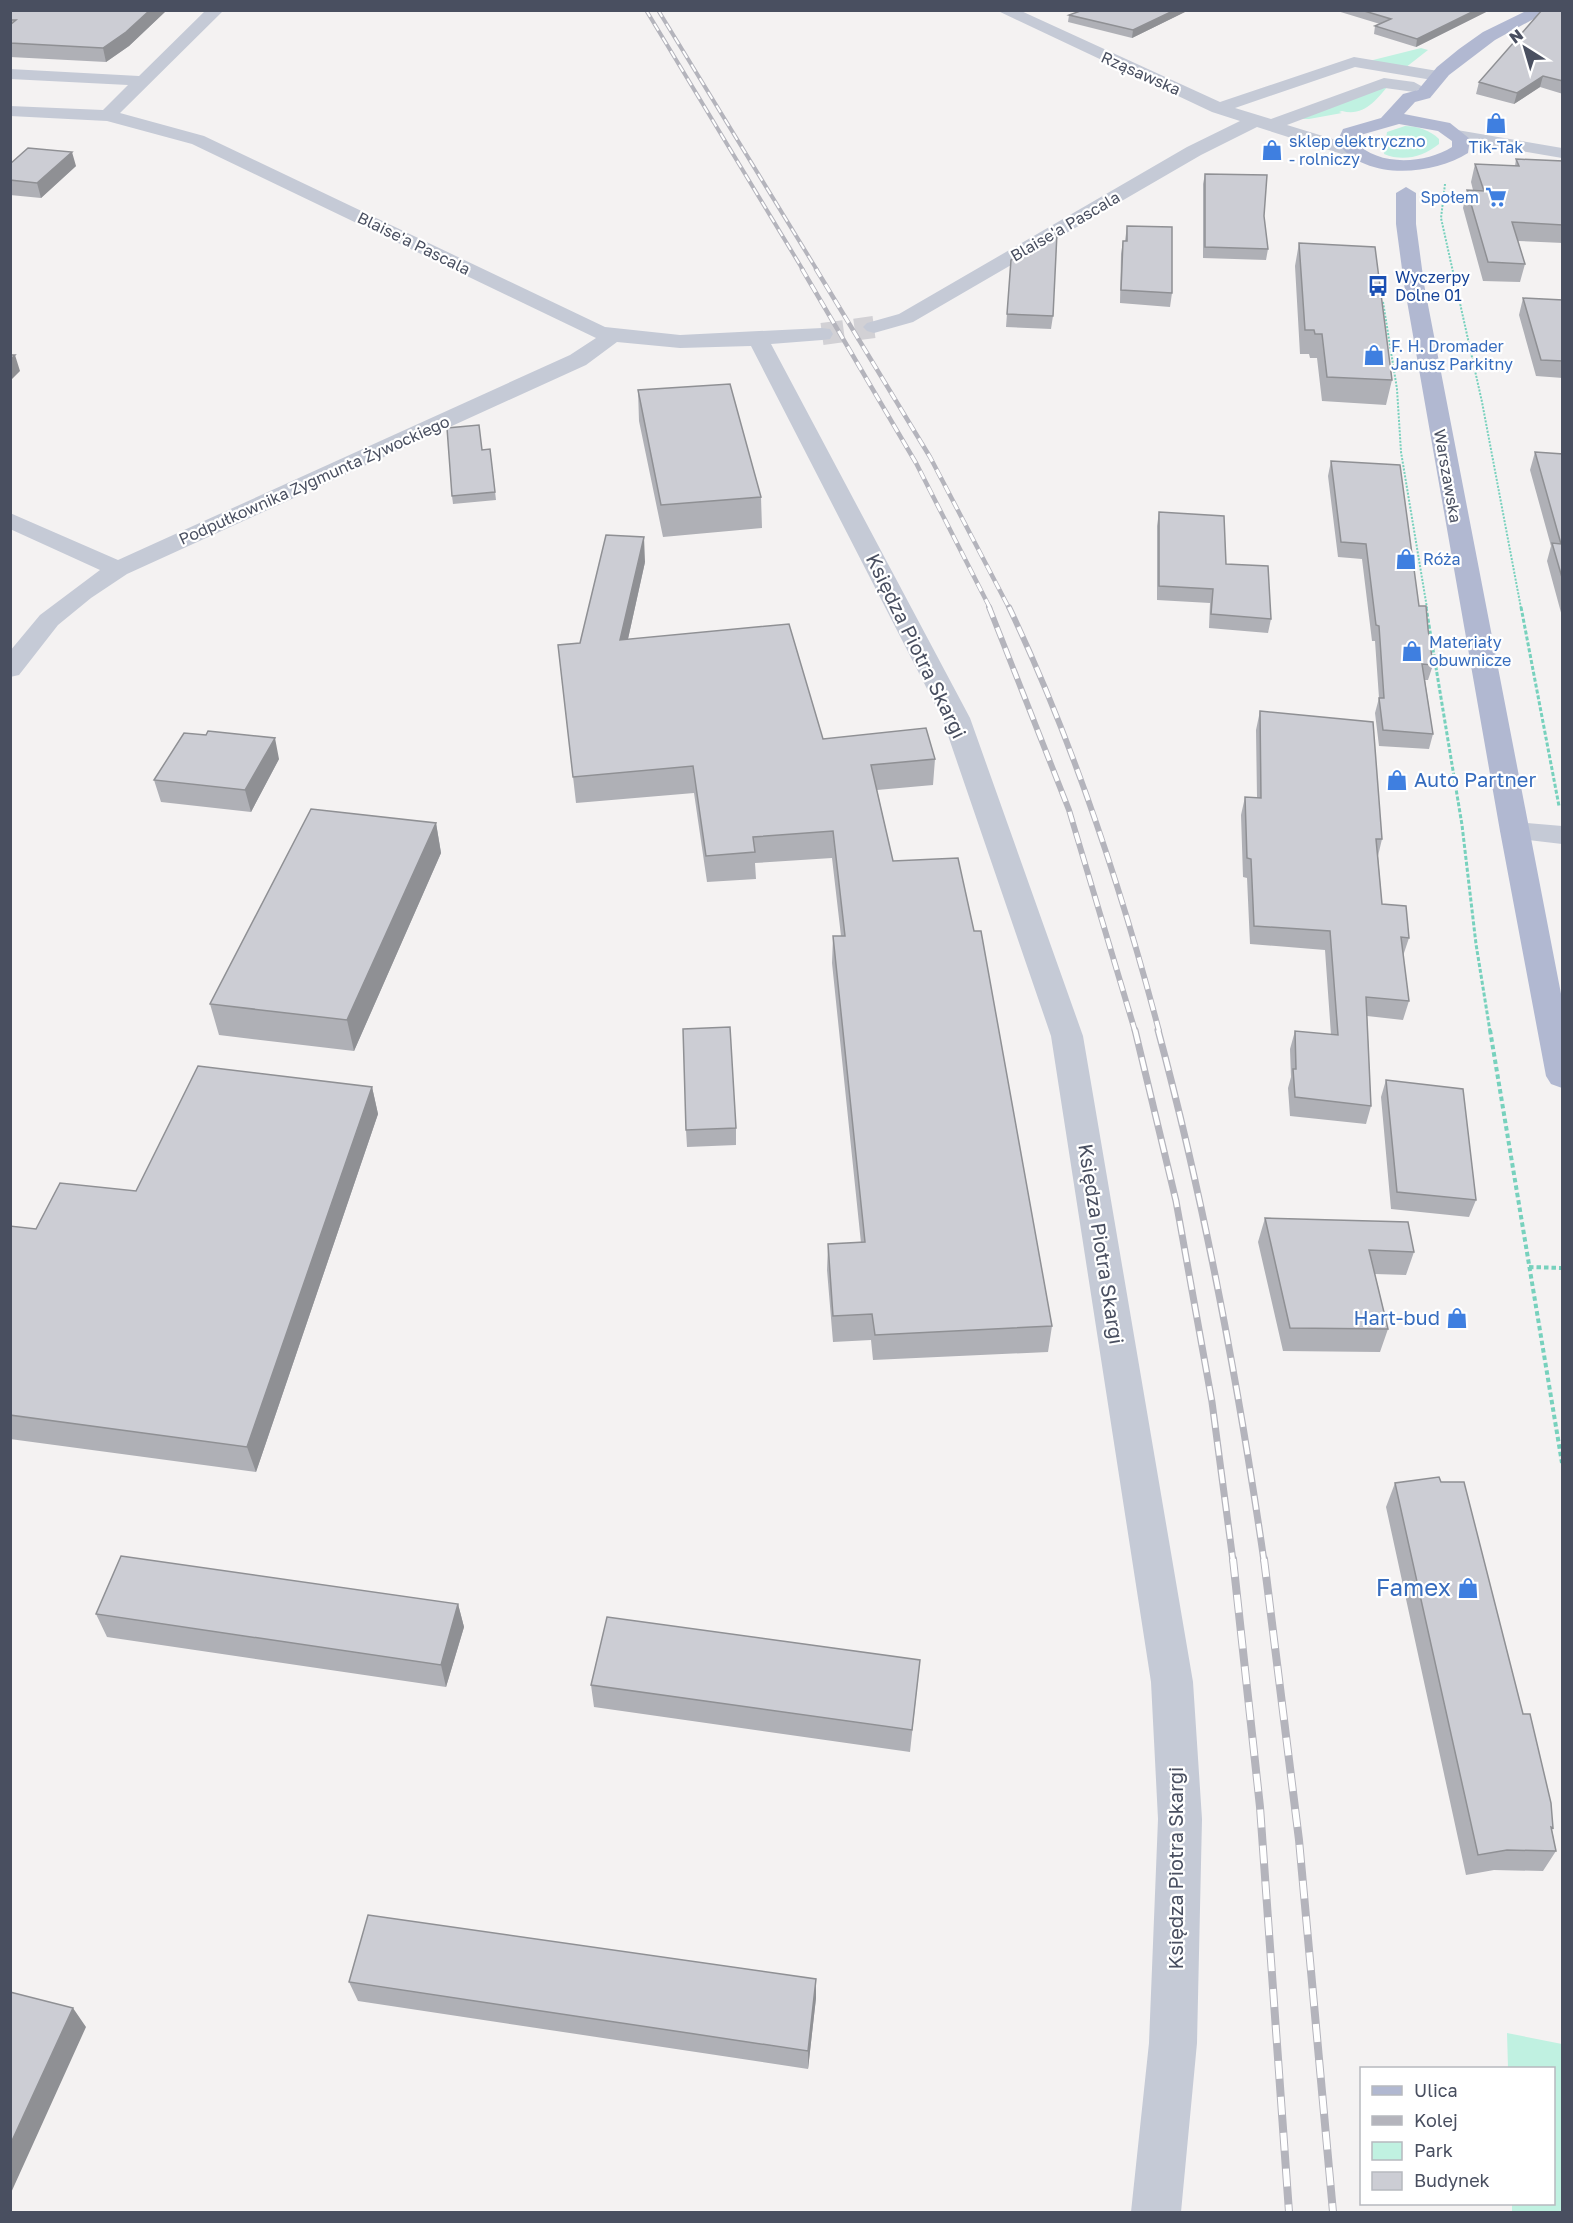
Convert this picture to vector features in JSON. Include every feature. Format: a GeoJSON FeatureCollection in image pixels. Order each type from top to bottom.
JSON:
{"type":"FeatureCollection","features":[{"type":"Feature","properties":{"kind":"main road"},"geometry":{"type":"LineString","coordinates":[[1389,120],[1409,98],[1430,87],[1465,52],[1535,11]]}},
{"type":"Feature","properties":{"kind":"main road"},"geometry":{"type":"LineString","coordinates":[[1430,87],[1437,102],[1437,117],[1452,139]]}},
{"type":"Feature","properties":{"kind":"main road"},"geometry":{"type":"LineString","coordinates":[[1389,120],[1414,121],[1452,139],[1418,187],[1406,193],[1393,184],[1383,169],[1348,146],[1346,137],[1357,130],[1389,120]]}},
{"type":"Feature","properties":{"kind":"main road"},"geometry":{"type":"LineString","coordinates":[[1360,155],[1408,165],[1434,163]]}},
{"type":"Feature","properties":{"kind":"main road","name":"Warszawska"},"geometry":{"type":"LineString","coordinates":[[1406,193],[1406,224],[1414,284],[1514,831],[1563,1076]]}},
{"type":"Feature","properties":{"kind":"street"},"geometry":{"type":"LineString","coordinates":[[107,116],[216,10]]}},
{"type":"Feature","properties":{"kind":"street","name":"Rząsawska"},"geometry":{"type":"LineString","coordinates":[[1004,10],[1218,108],[1360,155]]}},
{"type":"Feature","properties":{"kind":"street"},"geometry":{"type":"LineString","coordinates":[[1218,108],[1354,62],[1430,87]]}},
{"type":"Feature","properties":{"kind":"street"},"geometry":{"type":"LineString","coordinates":[[10,74],[143,81]]}},
{"type":"Feature","properties":{"kind":"street","name":"Blaise'a Pascala"},"geometry":{"type":"LineString","coordinates":[[874,327],[906,318],[1194,151],[1384,83],[1430,87]]}},
{"type":"Feature","properties":{"kind":"street","name":"Blaise'a Pascala"},"geometry":{"type":"LineString","coordinates":[[10,111],[107,116],[198,140],[586,327],[612,335],[652,340],[758,339],[822,334]]}},
{"type":"Feature","properties":{"kind":"street","name":"Rząsawska"},"geometry":{"type":"LineString","coordinates":[[1269,125],[1357,130]]}},
{"type":"Feature","properties":{"kind":"street"},"geometry":{"type":"LineString","coordinates":[[1452,139],[1563,153]]}},
{"type":"Feature","properties":{"kind":"street","name":"Podpułkownika Zygmunta Żywockiego"},"geometry":{"type":"LineString","coordinates":[[10,669],[49,620],[82,592],[118,569],[578,360],[612,335]]}},
{"type":"Feature","properties":{"kind":"street","name":"Księdza Piotra Skargi"},"geometry":{"type":"LineString","coordinates":[[758,339],[956,718],[1067,1036],[1172,1682],[1180,1831],[1173,2043],[1156,2212]]}},
{"type":"Feature","properties":{"kind":"street"},"geometry":{"type":"LineString","coordinates":[[10,520],[118,569]]}},
{"type":"Feature","properties":{"kind":"street"},"geometry":{"type":"LineString","coordinates":[[1514,831],[1561,824]]}},
{"type":"Feature","properties":{"kind":"path"},"geometry":{"type":"LineString","coordinates":[[1448,178],[1441,218],[1482,402],[1561,824]]}},
{"type":"Feature","properties":{"kind":"path"},"geometry":{"type":"LineString","coordinates":[[1382,292],[1396,389],[1403,464],[1462,825],[1476,944],[1563,1463]]}},
{"type":"Feature","properties":{"kind":"path"},"geometry":{"type":"LineString","coordinates":[[1530,1267],[1563,1268]]}},
{"type":"Feature","properties":{"kind":"green space"},"geometry":{"type":"Polygon","coordinates":[[[1421,48],[1428,50],[1405,68],[1365,62],[1421,48]]]}},
{"type":"Feature","properties":{"kind":"green space"},"geometry":{"type":"Polygon","coordinates":[[[1389,85],[1369,106],[1357,112],[1342,111],[1339,112],[1342,113],[1309,119],[1289,119],[1389,85]]]}},
{"type":"Feature","properties":{"kind":"green space"},"geometry":{"type":"Polygon","coordinates":[[[1405,126],[1427,131],[1439,139],[1439,144],[1413,157],[1398,158],[1384,154],[1387,132],[1405,126]]]}},
{"type":"Feature","properties":{"kind":"green space"},"geometry":{"type":"Polygon","coordinates":[[[1507,2033],[1562,2044],[1562,2212],[1512,2212],[1512,2205],[1555,2205],[1555,2067],[1508,2067],[1507,2033]]]}},
{"type":"Feature","properties":{"kind":"building"},"geometry":{"type":"Polygon","coordinates":[[[10,10],[150,10],[126,32],[103,48],[10,43],[10,25],[16,20],[10,20],[10,10]]]}},
{"type":"Feature","properties":{"kind":"building"},"geometry":{"type":"Polygon","coordinates":[[[1083,10],[1175,10],[1133,30],[1069,15],[1083,10]]]}},
{"type":"Feature","properties":{"kind":"building"},"geometry":{"type":"Polygon","coordinates":[[[1361,10],[1476,10],[1417,39],[1375,26],[1391,19],[1361,10]]]}},
{"type":"Feature","properties":{"kind":"building"},"geometry":{"type":"Polygon","coordinates":[[[1542,10],[1563,10],[1563,81],[1543,76],[1517,93],[1479,82],[1542,10]]]}},
{"type":"Feature","properties":{"kind":"building"},"geometry":{"type":"Polygon","coordinates":[[[28,148],[72,152],[37,183],[10,180],[10,164],[28,148]]]}},
{"type":"Feature","properties":{"kind":"building"},"geometry":{"type":"Polygon","coordinates":[[[1516,159],[1563,161],[1563,225],[1512,222],[1525,264],[1488,262],[1467,190],[1484,191],[1475,164],[1519,166],[1516,159]]]}},
{"type":"Feature","properties":{"kind":"building"},"geometry":{"type":"Polygon","coordinates":[[[1205,174],[1267,175],[1264,216],[1268,249],[1205,247],[1205,174]]]}},
{"type":"Feature","properties":{"kind":"building"},"geometry":{"type":"Polygon","coordinates":[[[1127,226],[1172,227],[1172,293],[1121,290],[1123,241],[1127,241],[1127,226]]]}},
{"type":"Feature","properties":{"kind":"building"},"geometry":{"type":"Polygon","coordinates":[[[1057,233],[1053,316],[1007,314],[1011,260],[1057,233]]]}},
{"type":"Feature","properties":{"kind":"building"},"geometry":{"type":"Polygon","coordinates":[[[1299,243],[1375,247],[1392,380],[1327,377],[1322,334],[1315,334],[1314,330],[1305,330],[1299,243]]]}},
{"type":"Feature","properties":{"kind":"building"},"geometry":{"type":"Polygon","coordinates":[[[1523,298],[1563,300],[1563,361],[1541,360],[1523,298]]]}},
{"type":"Feature","properties":{"kind":"building"},"geometry":{"type":"Polygon","coordinates":[[[730,384],[761,497],[661,505],[638,390],[730,384]]]}},
{"type":"Feature","properties":{"kind":"building"},"geometry":{"type":"Polygon","coordinates":[[[479,425],[482,450],[490,449],[495,492],[452,496],[447,428],[479,425]]]}},
{"type":"Feature","properties":{"kind":"building"},"geometry":{"type":"Polygon","coordinates":[[[1535,452],[1563,454],[1563,581],[1552,543],[1561,544],[1535,452]]]}},
{"type":"Feature","properties":{"kind":"building"},"geometry":{"type":"Polygon","coordinates":[[[1331,461],[1400,465],[1419,606],[1426,606],[1433,665],[1422,664],[1433,734],[1383,730],[1379,698],[1384,698],[1379,626],[1376,625],[1366,544],[1341,542],[1331,461]]]}},
{"type":"Feature","properties":{"kind":"building"},"geometry":{"type":"Polygon","coordinates":[[[1159,512],[1224,516],[1226,564],[1268,566],[1271,619],[1211,614],[1213,589],[1159,586],[1159,512]]]}},
{"type":"Feature","properties":{"kind":"building"},"geometry":{"type":"Polygon","coordinates":[[[606,535],[644,537],[620,640],[789,624],[823,739],[926,728],[935,759],[871,765],[893,861],[958,858],[974,931],[981,931],[1052,1326],[875,1335],[872,1314],[833,1316],[828,1244],[865,1242],[833,936],[845,936],[833,831],[753,837],[755,852],[706,856],[693,766],[573,777],[558,645],[580,643],[606,535]]]}},
{"type":"Feature","properties":{"kind":"building"},"geometry":{"type":"Polygon","coordinates":[[[1260,711],[1373,722],[1382,839],[1376,839],[1382,904],[1406,906],[1409,938],[1401,937],[1409,1001],[1366,997],[1371,1106],[1295,1097],[1293,1069],[1296,1069],[1295,1031],[1338,1035],[1330,931],[1254,926],[1251,859],[1247,858],[1245,797],[1261,798],[1260,711]]]}},
{"type":"Feature","properties":{"kind":"building"},"geometry":{"type":"Polygon","coordinates":[[[208,731],[275,738],[245,790],[154,780],[184,733],[206,735],[208,731]]]}},
{"type":"Feature","properties":{"kind":"building"},"geometry":{"type":"Polygon","coordinates":[[[311,809],[436,823],[347,1020],[210,1004],[311,809]]]}},
{"type":"Feature","properties":{"kind":"building"},"geometry":{"type":"Polygon","coordinates":[[[730,1027],[736,1128],[686,1130],[683,1029],[730,1027]]]}},
{"type":"Feature","properties":{"kind":"building"},"geometry":{"type":"Polygon","coordinates":[[[198,1066],[372,1087],[247,1447],[10,1415],[10,1226],[36,1229],[60,1183],[136,1191],[198,1066]]]}},
{"type":"Feature","properties":{"kind":"building"},"geometry":{"type":"Polygon","coordinates":[[[1386,1080],[1463,1089],[1476,1200],[1397,1192],[1386,1080]]]}},
{"type":"Feature","properties":{"kind":"building"},"geometry":{"type":"Polygon","coordinates":[[[1265,1218],[1408,1222],[1414,1252],[1369,1250],[1388,1329],[1290,1328],[1265,1218]]]}},
{"type":"Feature","properties":{"kind":"building"},"geometry":{"type":"Polygon","coordinates":[[[1439,1477],[1441,1482],[1464,1482],[1523,1714],[1530,1714],[1551,1803],[1553,1828],[1551,1827],[1556,1851],[1507,1850],[1478,1855],[1395,1483],[1439,1477]]]}},
{"type":"Feature","properties":{"kind":"building"},"geometry":{"type":"Polygon","coordinates":[[[121,1556],[458,1604],[441,1665],[96,1614],[121,1556]]]}},
{"type":"Feature","properties":{"kind":"building"},"geometry":{"type":"Polygon","coordinates":[[[607,1617],[920,1660],[912,1730],[591,1685],[607,1617]]]}},
{"type":"Feature","properties":{"kind":"building"},"geometry":{"type":"Polygon","coordinates":[[[368,1915],[816,1979],[808,2051],[349,1982],[368,1915]]]}},
{"type":"Feature","properties":{"kind":"building"},"geometry":{"type":"Polygon","coordinates":[[[10,1992],[73,2008],[10,2145],[10,1992]]]}},
{"type":"Feature","properties":{"kind":"tunnel"},"geometry":{"type":"LineString","coordinates":[[822,334],[874,327]]}},
{"type":"Feature","properties":{"kind":"railway"},"geometry":{"type":"LineString","coordinates":[[646,10],[803,270]]}},
{"type":"Feature","properties":{"kind":"railway"},"geometry":{"type":"LineString","coordinates":[[658,10],[817,270]]}},
{"type":"Feature","properties":{"kind":"railway"},"geometry":{"type":"LineString","coordinates":[[802,269],[916,463],[990,608]]}},
{"type":"Feature","properties":{"kind":"railway"},"geometry":{"type":"LineString","coordinates":[[816,269],[930,457],[1009,608]]}},
{"type":"Feature","properties":{"kind":"railway"},"geometry":{"type":"LineString","coordinates":[[989,607],[1069,810],[1135,1031]]}},
{"type":"Feature","properties":{"kind":"railway"},"geometry":{"type":"LineString","coordinates":[[1009,607],[1054,710],[1094,816],[1129,923],[1159,1031]]}},
{"type":"Feature","properties":{"kind":"railway"},"geometry":{"type":"LineString","coordinates":[[1135,1030],[1176,1201],[1212,1402],[1233,1561]]}},
{"type":"Feature","properties":{"kind":"railway"},"geometry":{"type":"LineString","coordinates":[[1158,1030],[1191,1161],[1219,1294],[1264,1561]]}},
{"type":"Feature","properties":{"kind":"railway"},"geometry":{"type":"LineString","coordinates":[[1233,1559],[1260,1807],[1289,2212]]}},
{"type":"Feature","properties":{"kind":"railway"},"geometry":{"type":"LineString","coordinates":[[1264,1559],[1299,1840],[1333,2212]]}},
{"type":"Feature","properties":{"kind":"place","name":"Tik-Tak"},"geometry":{"type":"Point","coordinates":[1496,123]}},
{"type":"Feature","properties":{"kind":"place","name":"sklep elektryczno - rolniczy"},"geometry":{"type":"Point","coordinates":[1272,150]}},
{"type":"Feature","properties":{"kind":"place","name":"Społem"},"geometry":{"type":"Point","coordinates":[1496,197]}},
{"type":"Feature","properties":{"kind":"place","name":"Wyczerpy Dolne 01"},"geometry":{"type":"Point","coordinates":[1378,286]}},
{"type":"Feature","properties":{"kind":"place","name":"F. H. Dromader Janusz Parkitny"},"geometry":{"type":"Point","coordinates":[1374,355]}},
{"type":"Feature","properties":{"kind":"place","name":"Róża"},"geometry":{"type":"Point","coordinates":[1406,559]}},
{"type":"Feature","properties":{"kind":"place","name":"Materiały obuwnicze"},"geometry":{"type":"Point","coordinates":[1412,651]}},
{"type":"Feature","properties":{"kind":"place","name":"Auto Partner"},"geometry":{"type":"Point","coordinates":[1397,780]}},
{"type":"Feature","properties":{"kind":"place","name":"Hart-bud"},"geometry":{"type":"Point","coordinates":[1457,1318]}},
{"type":"Feature","properties":{"kind":"place","name":"Famex"},"geometry":{"type":"Point","coordinates":[1468,1588]}}]}
